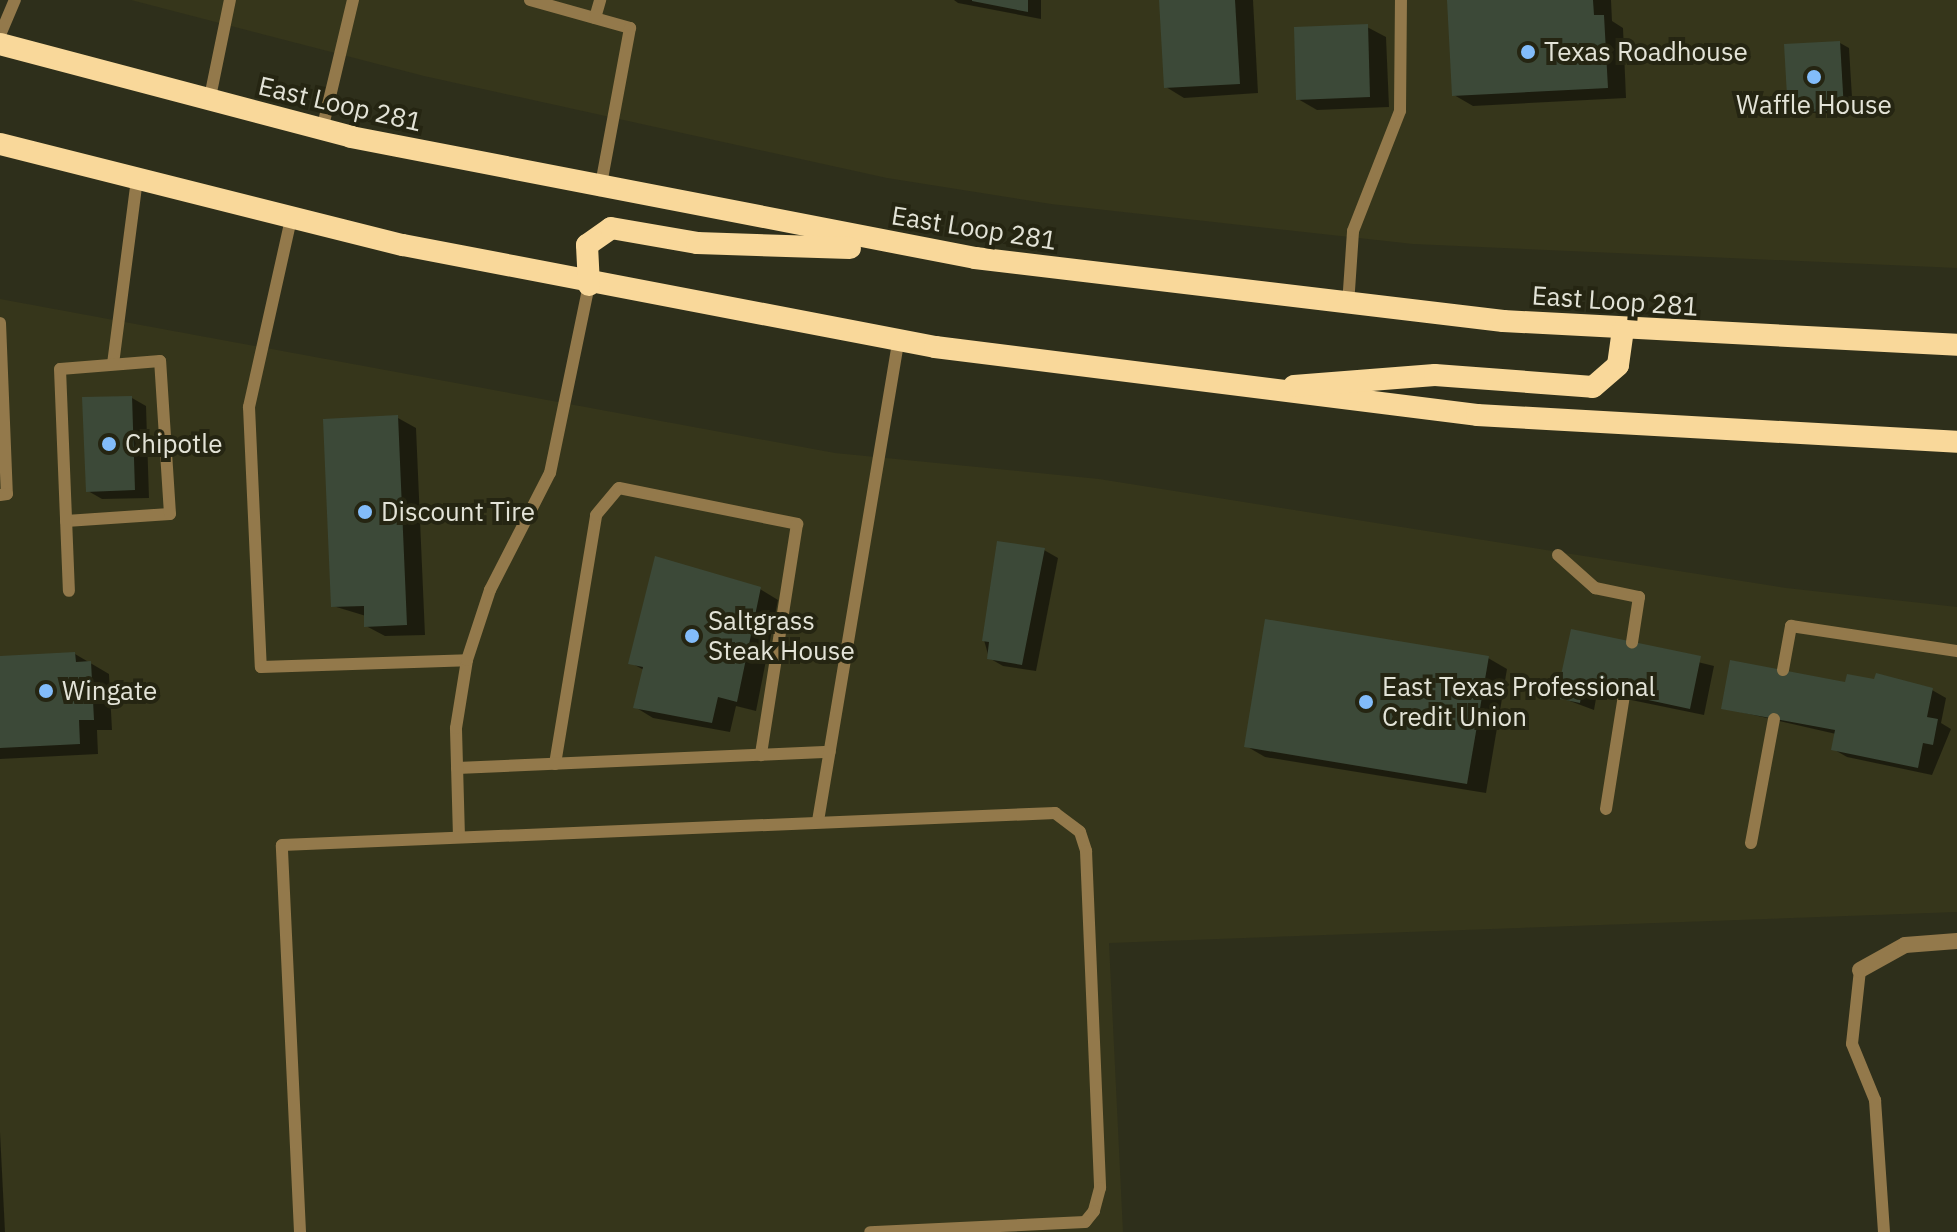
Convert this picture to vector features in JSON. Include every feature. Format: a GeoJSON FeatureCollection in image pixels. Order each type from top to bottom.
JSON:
{"type":"FeatureCollection","features":[{"type":"Feature","properties":{"kind":"highway","name":"East Loop 281"},"geometry":{"type":"LineString","coordinates":[[0,44],[322,130],[600,190],[927,250],[1348,305],[1623,330],[1957,345]]}},
{"type":"Feature","properties":{"kind":"highway"},"geometry":{"type":"LineString","coordinates":[[0,144],[291,219],[589,285],[898,341],[1237,390],[1707,432],[1957,442]]}},
{"type":"Feature","properties":{"kind":"highway"},"geometry":{"type":"LineString","coordinates":[[589,285],[587,245],[611,228],[697,243],[927,250]]}},
{"type":"Feature","properties":{"kind":"highway"},"geometry":{"type":"LineString","coordinates":[[1237,390],[1435,375],[1593,387],[1618,365],[1623,330]]}},
{"type":"Feature","properties":{"kind":"street"},"geometry":{"type":"LineString","coordinates":[[1860,970],[1905,945],[1957,941]]}},
{"type":"Feature","properties":{"kind":"lane"},"geometry":{"type":"LineString","coordinates":[[0,35],[15,0]]}},
{"type":"Feature","properties":{"kind":"lane"},"geometry":{"type":"LineString","coordinates":[[209,102],[230,0]]}},
{"type":"Feature","properties":{"kind":"lane"},"geometry":{"type":"LineString","coordinates":[[322,130],[353,0]]}},
{"type":"Feature","properties":{"kind":"lane"},"geometry":{"type":"LineString","coordinates":[[530,0],[630,28],[600,190]]}},
{"type":"Feature","properties":{"kind":"lane"},"geometry":{"type":"LineString","coordinates":[[595,18],[600,0]]}},
{"type":"Feature","properties":{"kind":"lane"},"geometry":{"type":"LineString","coordinates":[[1348,305],[1353,231],[1400,111],[1401,0]]}},
{"type":"Feature","properties":{"kind":"lane"},"geometry":{"type":"LineString","coordinates":[[113,364],[137,180]]}},
{"type":"Feature","properties":{"kind":"lane"},"geometry":{"type":"LineString","coordinates":[[291,219],[249,407],[261,667],[467,660]]}},
{"type":"Feature","properties":{"kind":"lane"},"geometry":{"type":"LineString","coordinates":[[459,837],[457,768],[467,660],[490,590],[550,473],[589,285]]}},
{"type":"Feature","properties":{"kind":"lane"},"geometry":{"type":"LineString","coordinates":[[0,323],[7,494],[0,495]]}},
{"type":"Feature","properties":{"kind":"lane"},"geometry":{"type":"LineString","coordinates":[[818,821],[898,341]]}},
{"type":"Feature","properties":{"kind":"lane"},"geometry":{"type":"LineString","coordinates":[[66,521],[170,514],[160,361],[60,369],[66,521],[69,591]]}},
{"type":"Feature","properties":{"kind":"lane"},"geometry":{"type":"LineString","coordinates":[[555,764],[596,515],[619,488],[797,524],[761,755]]}},
{"type":"Feature","properties":{"kind":"lane"},"geometry":{"type":"LineString","coordinates":[[1558,555],[1595,588],[1639,597],[1632,642]]}},
{"type":"Feature","properties":{"kind":"lane"},"geometry":{"type":"LineString","coordinates":[[1783,670],[1791,626],[1957,651]]}},
{"type":"Feature","properties":{"kind":"lane"},"geometry":{"type":"LineString","coordinates":[[1606,809],[1624,695]]}},
{"type":"Feature","properties":{"kind":"lane"},"geometry":{"type":"LineString","coordinates":[[1751,843],[1774,719]]}},
{"type":"Feature","properties":{"kind":"lane"},"geometry":{"type":"LineString","coordinates":[[457,768],[830,752]]}},
{"type":"Feature","properties":{"kind":"lane"},"geometry":{"type":"LineString","coordinates":[[300,1232],[282,845],[1044,812],[1073,825],[1086,851],[1100,1188],[1094,1211],[1085,1222],[870,1232]]}},
{"type":"Feature","properties":{"kind":"lane"},"geometry":{"type":"LineString","coordinates":[[1860,970],[1852,1044],[1875,1100],[1884,1232]]}},
{"type":"Feature","properties":{"kind":"shaded area"},"geometry":{"type":"Polygon","coordinates":[[[131,0],[1957,0],[1957,268],[1413,244],[1051,204],[887,178],[424,76],[131,0]]]}},
{"type":"Feature","properties":{"kind":"shaded area"},"geometry":{"type":"Polygon","coordinates":[[[0,299],[835,453],[1099,479],[1786,588],[1957,607],[1957,912],[1109,943],[1123,1232],[0,1232],[0,299]]]}},
{"type":"Feature","properties":{"kind":"building"},"geometry":{"type":"Polygon","coordinates":[[[1028,0],[1028,12],[972,1],[1028,0]]]}},
{"type":"Feature","properties":{"kind":"building"},"geometry":{"type":"Polygon","coordinates":[[[1159,0],[1235,0],[1240,84],[1164,88],[1159,0]]]}},
{"type":"Feature","properties":{"kind":"building","name":"Texas Roadhouse"},"geometry":{"type":"Polygon","coordinates":[[[1447,0],[1593,0],[1594,15],[1604,15],[1608,88],[1452,96],[1447,0]]]}},
{"type":"Feature","properties":{"kind":"building"},"geometry":{"type":"Polygon","coordinates":[[[1368,24],[1370,97],[1296,100],[1294,27],[1368,24]]]}},
{"type":"Feature","properties":{"kind":"building","name":"Waffle House"},"geometry":{"type":"Polygon","coordinates":[[[1840,41],[1844,110],[1788,113],[1784,44],[1840,41]]]}},
{"type":"Feature","properties":{"kind":"building","name":"Chipotle"},"geometry":{"type":"Polygon","coordinates":[[[132,396],[135,490],[86,492],[82,397],[132,396]]]}},
{"type":"Feature","properties":{"kind":"building","name":"Discount Tire"},"geometry":{"type":"Polygon","coordinates":[[[398,415],[407,625],[364,627],[364,606],[331,607],[323,419],[398,415]]]}},
{"type":"Feature","properties":{"kind":"building"},"geometry":{"type":"Polygon","coordinates":[[[997,541],[1045,548],[1022,665],[987,659],[989,642],[982,641],[997,541]]]}},
{"type":"Feature","properties":{"kind":"building","name":"Saltgrass Steak House"},"geometry":{"type":"Polygon","coordinates":[[[655,556],[761,587],[737,702],[718,697],[712,723],[633,708],[643,667],[628,664],[655,556]]]}},
{"type":"Feature","properties":{"kind":"building","name":"East Texas Professional Credit Union"},"geometry":{"type":"Polygon","coordinates":[[[1265,619],[1489,656],[1467,784],[1244,747],[1265,619]]]}},
{"type":"Feature","properties":{"kind":"building"},"geometry":{"type":"Polygon","coordinates":[[[1571,629],[1701,656],[1690,709],[1583,686],[1580,703],[1556,698],[1571,629]]]}},
{"type":"Feature","properties":{"kind":"building","name":"Wingate"},"geometry":{"type":"Polygon","coordinates":[[[75,652],[76,662],[91,661],[94,720],[79,720],[80,744],[0,748],[0,656],[75,652]]]}},
{"type":"Feature","properties":{"kind":"building"},"geometry":{"type":"Polygon","coordinates":[[[1730,660],[1845,682],[1847,674],[1874,679],[1876,673],[1933,688],[1927,717],[1938,719],[1933,745],[1923,743],[1918,768],[1831,750],[1835,730],[1721,709],[1730,660]]]}},
{"type":"Feature","properties":{"kind":"place","name":"Texas Roadhouse"},"geometry":{"type":"Point","coordinates":[1528,52]}},
{"type":"Feature","properties":{"kind":"place","name":"Waffle House"},"geometry":{"type":"Point","coordinates":[1814,77]}},
{"type":"Feature","properties":{"kind":"place","name":"Chipotle"},"geometry":{"type":"Point","coordinates":[109,444]}},
{"type":"Feature","properties":{"kind":"place","name":"Discount Tire"},"geometry":{"type":"Point","coordinates":[365,512]}},
{"type":"Feature","properties":{"kind":"place","name":"Saltgrass Steak House"},"geometry":{"type":"Point","coordinates":[692,636]}},
{"type":"Feature","properties":{"kind":"place","name":"Wingate"},"geometry":{"type":"Point","coordinates":[46,691]}},
{"type":"Feature","properties":{"kind":"place","name":"East Texas Professional Credit Union"},"geometry":{"type":"Point","coordinates":[1366,702]}}]}
